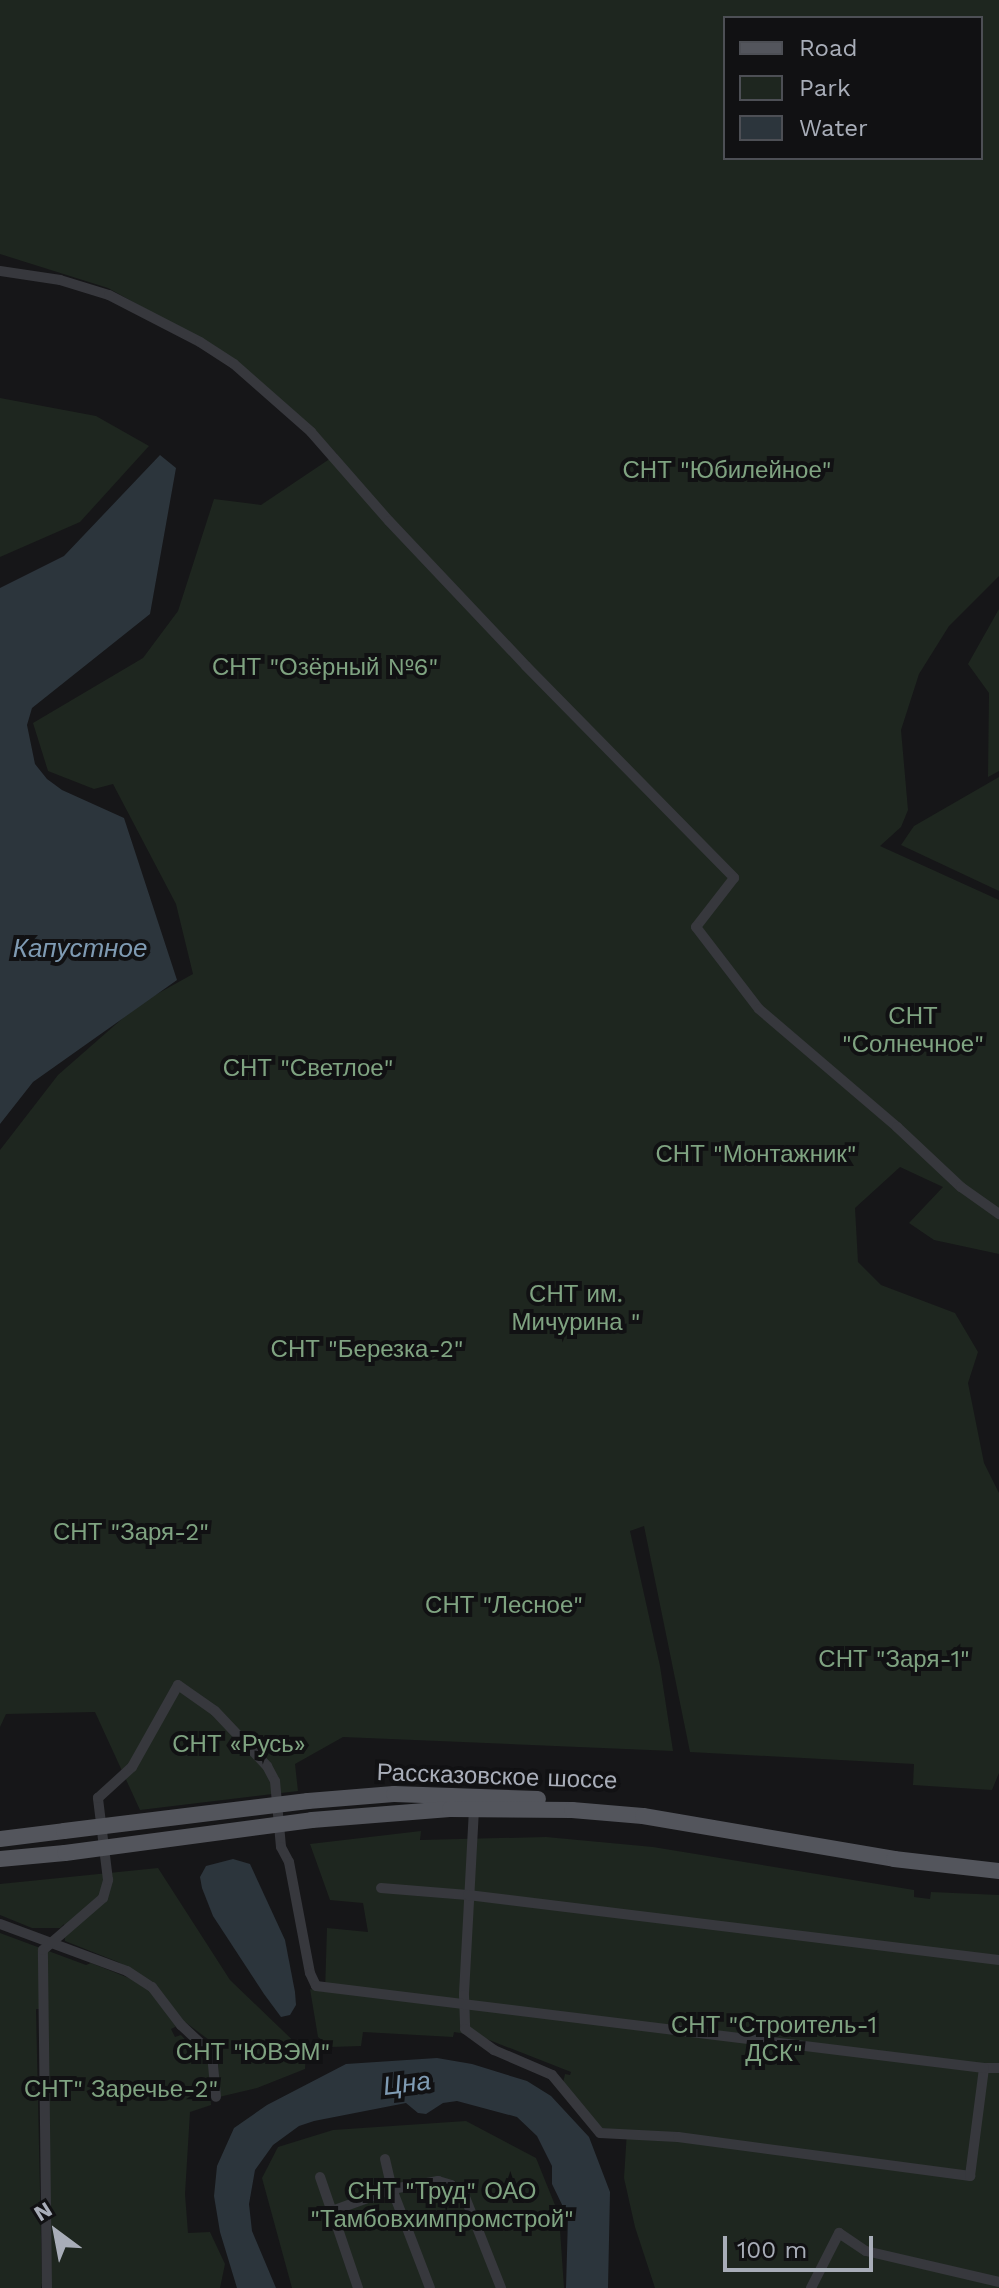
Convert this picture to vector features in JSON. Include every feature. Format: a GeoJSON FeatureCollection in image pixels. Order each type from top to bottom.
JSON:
{"type":"FeatureCollection","features":[{"type":"Feature","properties":{"kind":"main road","name":"Рассказовское шоссе"},"geometry":{"type":"LineString","coordinates":[[0,1839],[308,1801],[448,1794],[639,1806],[766,1829],[894,1859]]}},
{"type":"Feature","properties":{"kind":"main road","name":"Рассказовское шоссе"},"geometry":{"type":"LineString","coordinates":[[0,1859],[312,1820],[474,1809],[572,1810],[643,1816],[894,1859],[999,1871]]}},
{"type":"Feature","properties":{"kind":"street"},"geometry":{"type":"LineString","coordinates":[[0,271],[60,280],[109,295],[200,342],[234,364],[311,432],[389,521],[526,666],[734,878],[696,927],[759,1009],[897,1127],[961,1187],[999,1214]]}},
{"type":"Feature","properties":{"kind":"street"},"geometry":{"type":"LineString","coordinates":[[47,2288],[41,2004],[43,1950],[103,1898],[108,1880],[98,1798],[132,1767],[178,1685],[215,1711],[267,1766],[275,1781],[281,1847],[289,1862],[310,1973],[316,1986],[999,2068]]}},
{"type":"Feature","properties":{"kind":"street"},"geometry":{"type":"LineString","coordinates":[[474,1809],[464,2024],[470,2036],[552,2075],[596,2130],[604,2135],[678,2137],[970,2176],[984,2068]]}},
{"type":"Feature","properties":{"kind":"street"},"geometry":{"type":"LineString","coordinates":[[381,1888],[468,1895],[999,1960]]}},
{"type":"Feature","properties":{"kind":"street"},"geometry":{"type":"LineString","coordinates":[[0,1924],[127,1971],[152,1987],[181,2025],[209,2049],[216,2097]]}},
{"type":"Feature","properties":{"kind":"street"},"geometry":{"type":"LineString","coordinates":[[385,2159],[392,2189],[430,2288]]}},
{"type":"Feature","properties":{"kind":"street"},"geometry":{"type":"LineString","coordinates":[[320,2177],[358,2288]]}},
{"type":"Feature","properties":{"kind":"street"},"geometry":{"type":"LineString","coordinates":[[332,2211],[392,2189],[426,2181],[457,2188],[465,2197],[501,2288]]}},
{"type":"Feature","properties":{"kind":"street"},"geometry":{"type":"LineString","coordinates":[[811,2288],[839,2233],[866,2251],[999,2282]]}},
{"type":"Feature","properties":{"kind":"green space"},"geometry":{"type":"Polygon","coordinates":[[[0,0],[999,0],[999,576],[949,626],[919,674],[901,730],[908,810],[901,827],[880,846],[999,900],[999,1254],[934,1240],[909,1223],[943,1187],[900,1167],[855,1208],[858,1262],[881,1285],[955,1313],[978,1352],[968,1383],[984,1463],[999,1493],[999,1773],[992,1790],[913,1785],[914,1764],[690,1752],[644,1526],[630,1531],[660,1666],[673,1751],[343,1737],[295,1764],[298,1791],[140,1810],[95,1712],[6,1714],[0,1727],[0,1150],[58,1075],[139,1004],[193,974],[176,904],[113,784],[94,789],[48,771],[33,723],[143,658],[178,611],[214,499],[261,505],[337,454],[315,430],[225,353],[108,288],[0,254],[0,0]]]}},
{"type":"Feature","properties":{"kind":"green space"},"geometry":{"type":"Polygon","coordinates":[[[0,398],[96,416],[149,446],[80,522],[0,557],[0,398]]]}},
{"type":"Feature","properties":{"kind":"green space"},"geometry":{"type":"Polygon","coordinates":[[[999,609],[999,771],[988,777],[989,693],[968,664],[999,609]]]}},
{"type":"Feature","properties":{"kind":"green space"},"geometry":{"type":"Polygon","coordinates":[[[999,777],[999,891],[901,845],[914,826],[999,777]]]}},
{"type":"Feature","properties":{"kind":"green space","name":"СНТ \"Строитель-1 ДСК\""},"geometry":{"type":"Polygon","coordinates":[[[421,1831],[420,1840],[546,1837],[653,1847],[914,1890],[914,1897],[930,1899],[931,1892],[999,1895],[999,2288],[655,2288],[635,2227],[624,2178],[627,2131],[601,2128],[563,2083],[565,2074],[570,2075],[571,2072],[479,2036],[454,2032],[453,2037],[363,2032],[361,2046],[331,2047],[318,2037],[310,1989],[325,1992],[327,1928],[368,1932],[363,1903],[330,1900],[310,1844],[421,1831]]]}},
{"type":"Feature","properties":{"kind":"green space","name":"СНТ\" Заречье-2\""},"geometry":{"type":"Polygon","coordinates":[[[158,1868],[230,1980],[306,2053],[305,2069],[257,2088],[219,2097],[218,2060],[213,2043],[185,2022],[171,2029],[175,2037],[181,2035],[209,2065],[211,2105],[190,2112],[185,2194],[188,2233],[210,2232],[225,2264],[220,2288],[51,2288],[47,2009],[36,2009],[42,2283],[41,2288],[0,2288],[0,1933],[86,1965],[91,1963],[134,1980],[153,1982],[118,1962],[65,1941],[64,1924],[60,1928],[32,1928],[0,1915],[0,1884],[158,1868]]]}},
{"type":"Feature","properties":{"kind":"green space","name":"СНТ \"Труд\" ОАО \"Тамбовхимпромстрой\""},"geometry":{"type":"Polygon","coordinates":[[[466,2121],[536,2158],[559,2215],[564,2288],[292,2288],[262,2178],[278,2147],[333,2130],[466,2121]]]}},
{"type":"Feature","properties":{"kind":"water","name":"Капустное"},"geometry":{"type":"Polygon","coordinates":[[[160,455],[176,468],[150,614],[32,708],[27,725],[35,764],[47,779],[62,790],[124,818],[177,980],[33,1082],[0,1124],[0,588],[64,556],[160,455]]]}},
{"type":"Feature","properties":{"kind":"water"},"geometry":{"type":"Polygon","coordinates":[[[233,1859],[250,1864],[285,1940],[296,2005],[290,2015],[281,2017],[264,1994],[213,1916],[202,1888],[200,1877],[206,1866],[233,1859]]]}},
{"type":"Feature","properties":{"kind":"water","name":"Цна"},"geometry":{"type":"Polygon","coordinates":[[[437,2058],[472,2064],[527,2081],[551,2096],[589,2137],[610,2192],[608,2288],[566,2288],[568,2217],[552,2184],[552,2166],[537,2136],[517,2117],[457,2101],[443,2103],[426,2114],[418,2113],[406,2103],[314,2121],[299,2126],[273,2145],[255,2170],[249,2204],[252,2231],[276,2288],[237,2288],[220,2232],[214,2196],[217,2166],[234,2128],[267,2105],[346,2064],[437,2058]]]}},
{"type":"Feature","properties":{"kind":"park label","name":"СНТ \"Юбилейное\""},"geometry":{"type":"Point","coordinates":[727,471]}},
{"type":"Feature","properties":{"kind":"park label","name":"СНТ \"Озёрный №6\""},"geometry":{"type":"Point","coordinates":[325,668]}},
{"type":"Feature","properties":{"kind":"park label","name":"СНТ \"Солнечное\""},"geometry":{"type":"Point","coordinates":[913,1031]}},
{"type":"Feature","properties":{"kind":"park label","name":"СНТ \"Светлое\""},"geometry":{"type":"Point","coordinates":[308,1069]}},
{"type":"Feature","properties":{"kind":"park label","name":"СНТ \"Монтажник\""},"geometry":{"type":"Point","coordinates":[756,1155]}},
{"type":"Feature","properties":{"kind":"park label","name":"СНТ им. Мичурина \""},"geometry":{"type":"Point","coordinates":[576,1309]}},
{"type":"Feature","properties":{"kind":"park label","name":"СНТ \"Березка-2\""},"geometry":{"type":"Point","coordinates":[367,1350]}},
{"type":"Feature","properties":{"kind":"park label","name":"СНТ \"Заря-2\""},"geometry":{"type":"Point","coordinates":[131,1533]}},
{"type":"Feature","properties":{"kind":"park label","name":"СНТ \"Лесное\""},"geometry":{"type":"Point","coordinates":[504,1606]}},
{"type":"Feature","properties":{"kind":"park label","name":"СНТ \"Заря-1\""},"geometry":{"type":"Point","coordinates":[894,1660]}},
{"type":"Feature","properties":{"kind":"park label","name":"СНТ «Русь»"},"geometry":{"type":"Point","coordinates":[239,1745]}},
{"type":"Feature","properties":{"kind":"park label","name":"СНТ \"ЮВЭМ\""},"geometry":{"type":"Point","coordinates":[253,2053]}}]}
